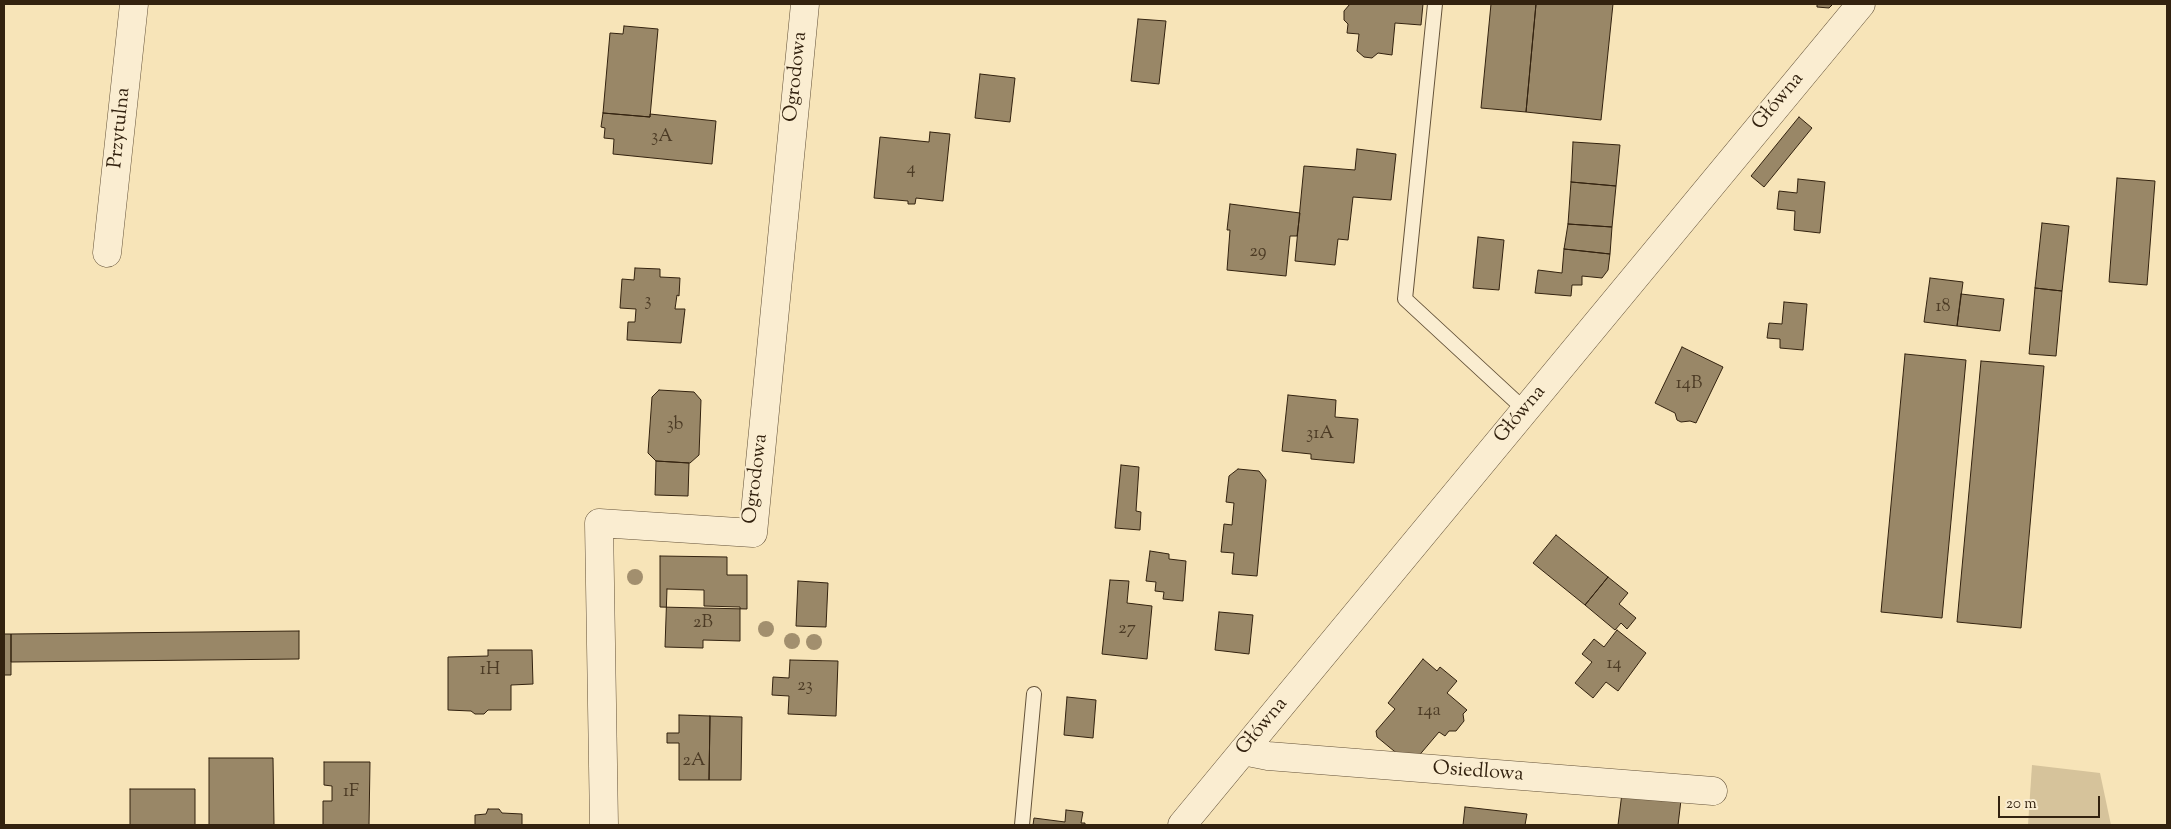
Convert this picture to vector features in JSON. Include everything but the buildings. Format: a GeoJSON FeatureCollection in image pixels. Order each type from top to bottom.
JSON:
{"type":"FeatureCollection","features":[{"type":"Feature","properties":{"kind":"street","name":"Przytulna"},"geometry":{"type":"LineString","coordinates":[[107,253],[134,4]]}},
{"type":"Feature","properties":{"kind":"street","name":"Ogrodowa"},"geometry":{"type":"LineString","coordinates":[[604,825],[599,523],[753,533],[805,4]]}},
{"type":"Feature","properties":{"kind":"street","name":"Główna"},"geometry":{"type":"LineString","coordinates":[[1182,825],[1861,4]]}},
{"type":"Feature","properties":{"kind":"street","name":"Osiedlowa"},"geometry":{"type":"LineString","coordinates":[[1243,751],[1278,757],[1713,791]]}},
{"type":"Feature","properties":{"kind":"lane"},"geometry":{"type":"LineString","coordinates":[[1435,4],[1405,299],[1525,410]]}},
{"type":"Feature","properties":{"kind":"lane"},"geometry":{"type":"LineString","coordinates":[[1022,825],[1034,694]]}},
{"type":"Feature","properties":{"kind":"shaded area"},"geometry":{"type":"Polygon","coordinates":[[[2032,765],[2100,773],[2111,825],[2028,825],[2032,765]]]}}]}
